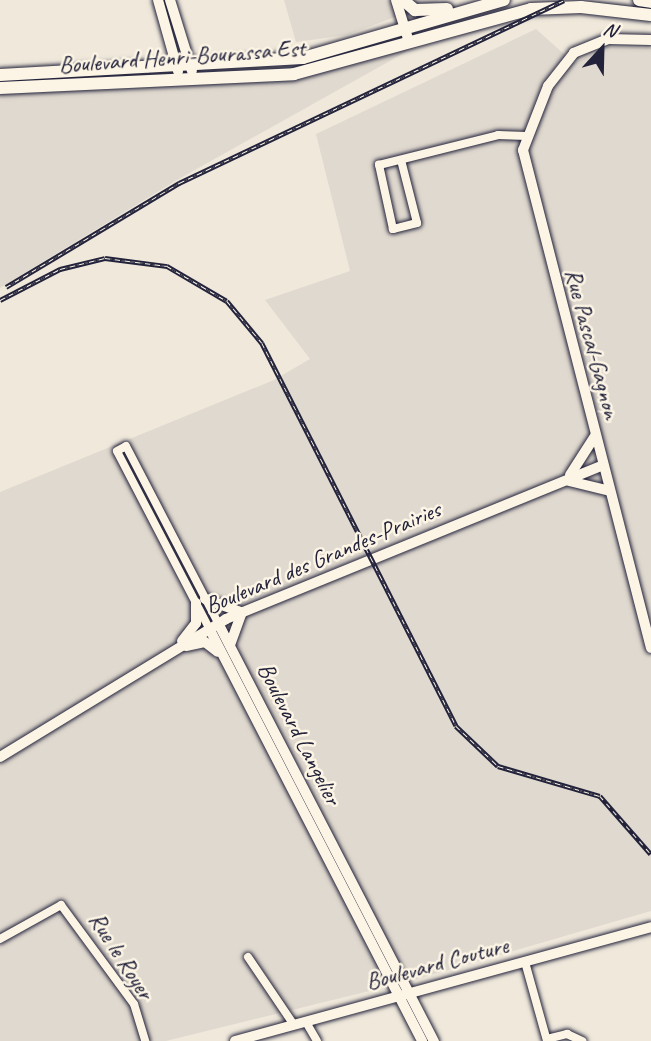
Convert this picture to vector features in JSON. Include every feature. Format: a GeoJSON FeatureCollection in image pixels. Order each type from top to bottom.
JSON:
{"type":"FeatureCollection","features":[{"type":"Feature","properties":{"kind":"main road"},"geometry":{"type":"LineString","coordinates":[[158,0],[183,66],[197,80]]}},
{"type":"Feature","properties":{"kind":"main road"},"geometry":{"type":"LineString","coordinates":[[170,0],[183,66],[181,81]]}},
{"type":"Feature","properties":{"kind":"main road"},"geometry":{"type":"LineString","coordinates":[[397,0],[409,42]]}},
{"type":"Feature","properties":{"kind":"main road"},"geometry":{"type":"LineString","coordinates":[[403,0],[415,10],[462,10]]}},
{"type":"Feature","properties":{"kind":"main road","name":"Boulevard Henri-Bourassa Est"},"geometry":{"type":"LineString","coordinates":[[0,75],[303,58],[504,0]]}},
{"type":"Feature","properties":{"kind":"main road"},"geometry":{"type":"LineString","coordinates":[[639,0],[651,2]]}},
{"type":"Feature","properties":{"kind":"main road","name":"Boulevard Henri-Bourassa Est"},"geometry":{"type":"LineString","coordinates":[[0,88],[181,81],[306,72],[531,9],[581,7],[651,15]]}},
{"type":"Feature","properties":{"kind":"main road","name":"Rue Pascal-Gagnon"},"geometry":{"type":"LineString","coordinates":[[651,40],[603,40],[569,58],[526,136],[526,172],[651,648]]}},
{"type":"Feature","properties":{"kind":"main road"},"geometry":{"type":"LineString","coordinates":[[563,481],[583,463],[595,436]]}},
{"type":"Feature","properties":{"kind":"main road","name":"Boulevard des Grandes-Prairies"},"geometry":{"type":"LineString","coordinates":[[0,757],[214,625],[603,466]]}},
{"type":"Feature","properties":{"kind":"main road"},"geometry":{"type":"LineString","coordinates":[[563,481],[594,483],[610,491]]}},
{"type":"Feature","properties":{"kind":"main road"},"geometry":{"type":"LineString","coordinates":[[173,650],[196,623],[201,601],[242,612],[230,646]]}},
{"type":"Feature","properties":{"kind":"main road","name":"Boulevard Langelier"},"geometry":{"type":"LineString","coordinates":[[214,625],[230,646],[404,995],[422,1041]]}},
{"type":"Feature","properties":{"kind":"main road","name":"Boulevard Langelier"},"geometry":{"type":"LineString","coordinates":[[214,625],[228,663],[404,995],[434,1041]]}},
{"type":"Feature","properties":{"kind":"main road"},"geometry":{"type":"LineString","coordinates":[[173,650],[205,642],[228,663]]}},
{"type":"Feature","properties":{"kind":"main road","name":"Boulevard Couture"},"geometry":{"type":"LineString","coordinates":[[235,1041],[651,927]]}},
{"type":"Feature","properties":{"kind":"street"},"geometry":{"type":"LineString","coordinates":[[401,160],[417,223],[393,229],[379,165],[498,135],[526,136]]}},
{"type":"Feature","properties":{"kind":"street","name":"Boulevard Langelier"},"geometry":{"type":"LineString","coordinates":[[201,601],[127,446],[117,451],[214,625]]}},
{"type":"Feature","properties":{"kind":"street","name":"Rue le Royer"},"geometry":{"type":"LineString","coordinates":[[0,939],[51,907],[69,912],[129,996],[145,1041]]}},
{"type":"Feature","properties":{"kind":"street"},"geometry":{"type":"LineString","coordinates":[[248,957],[294,1025]]}},
{"type":"Feature","properties":{"kind":"street"},"geometry":{"type":"LineString","coordinates":[[525,962],[547,1040],[568,1034],[582,1041]]}},
{"type":"Feature","properties":{"kind":"street"},"geometry":{"type":"LineString","coordinates":[[306,1022],[317,1041]]}},
{"type":"Feature","properties":{"kind":"shaded area"},"geometry":{"type":"Polygon","coordinates":[[[284,0],[440,0],[347,35],[296,42],[284,0]]]}},
{"type":"Feature","properties":{"kind":"shaded area"},"geometry":{"type":"Polygon","coordinates":[[[447,29],[177,180],[0,288],[0,89],[268,77],[447,29]]]}},
{"type":"Feature","properties":{"kind":"shaded area"},"geometry":{"type":"Polygon","coordinates":[[[536,29],[574,63],[607,47],[651,48],[651,911],[410,981],[166,1041],[0,1041],[0,492],[274,380],[310,359],[265,300],[350,271],[316,134],[536,29]]]}},
{"type":"Feature","properties":{"kind":"railway"},"geometry":{"type":"LineString","coordinates":[[6,287],[179,183],[564,0]]}},
{"type":"Feature","properties":{"kind":"railway"},"geometry":{"type":"LineString","coordinates":[[0,300],[60,269],[105,258],[167,266],[227,301],[262,343],[456,726],[498,766],[600,796],[651,854]]}}]}
